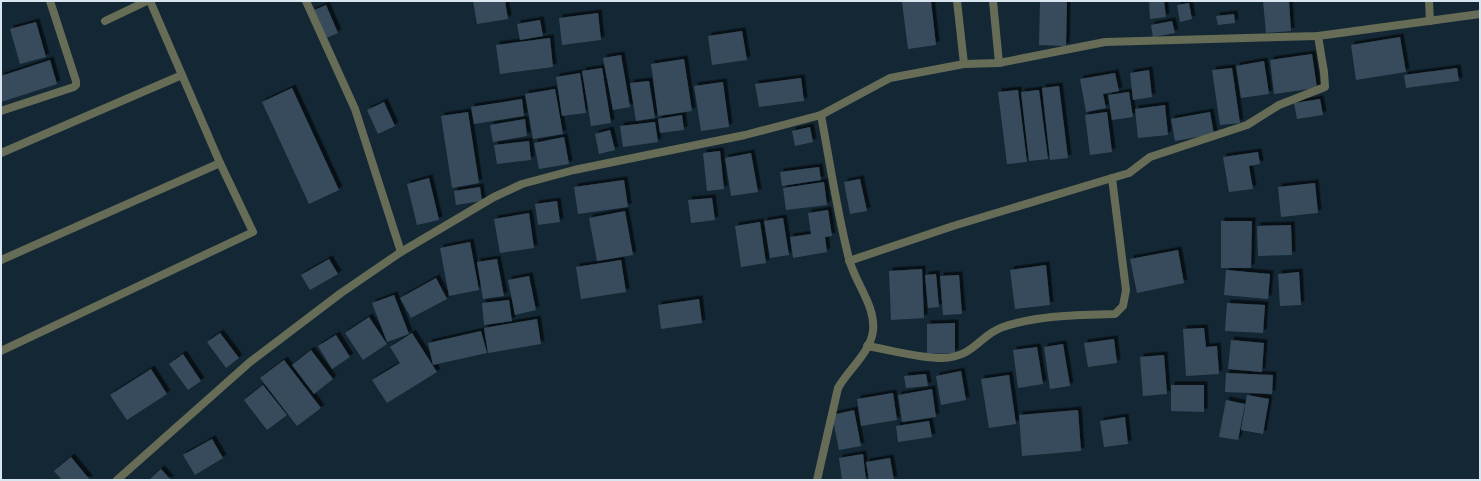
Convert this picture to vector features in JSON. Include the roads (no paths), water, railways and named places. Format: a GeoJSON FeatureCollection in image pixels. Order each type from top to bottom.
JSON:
{"type":"FeatureCollection","features":[{"type":"Feature","properties":{"kind":"street"},"geometry":{"type":"LineString","coordinates":[[1,111],[76,85],[76,80],[50,1]]}},
{"type":"Feature","properties":{"kind":"street"},"geometry":{"type":"LineString","coordinates":[[105,21],[146,1]]}},
{"type":"Feature","properties":{"kind":"street"},"geometry":{"type":"LineString","coordinates":[[1,350],[253,232],[220,163],[150,1]]}},
{"type":"Feature","properties":{"kind":"street"},"geometry":{"type":"LineString","coordinates":[[306,1],[355,109],[401,252]]}},
{"type":"Feature","properties":{"kind":"street"},"geometry":{"type":"LineString","coordinates":[[957,1],[964,64]]}},
{"type":"Feature","properties":{"kind":"street"},"geometry":{"type":"LineString","coordinates":[[992,1],[999,63]]}},
{"type":"Feature","properties":{"kind":"street"},"geometry":{"type":"LineString","coordinates":[[1429,1],[1430,21]]}},
{"type":"Feature","properties":{"kind":"street"},"geometry":{"type":"LineString","coordinates":[[117,480],[250,362],[341,294],[401,252],[494,197],[522,184],[574,170],[745,135],[821,115],[890,78],[964,64],[999,63],[1106,42],[1318,36],[1480,14]]}},
{"type":"Feature","properties":{"kind":"street"},"geometry":{"type":"LineString","coordinates":[[849,260],[953,226],[1129,173],[1150,157],[1247,125],[1279,105],[1325,87],[1318,36]]}},
{"type":"Feature","properties":{"kind":"street"},"geometry":{"type":"LineString","coordinates":[[1,153],[182,75]]}},
{"type":"Feature","properties":{"kind":"street"},"geometry":{"type":"LineString","coordinates":[[818,480],[838,388],[867,346],[873,332],[873,319],[849,260],[821,115]]}},
{"type":"Feature","properties":{"kind":"street"},"geometry":{"type":"LineString","coordinates":[[1,260],[220,163]]}},
{"type":"Feature","properties":{"kind":"street"},"geometry":{"type":"LineString","coordinates":[[867,346],[943,358],[967,352],[989,334],[1002,327],[1061,316],[1115,314],[1123,306],[1126,290],[1112,178]]}}]}
